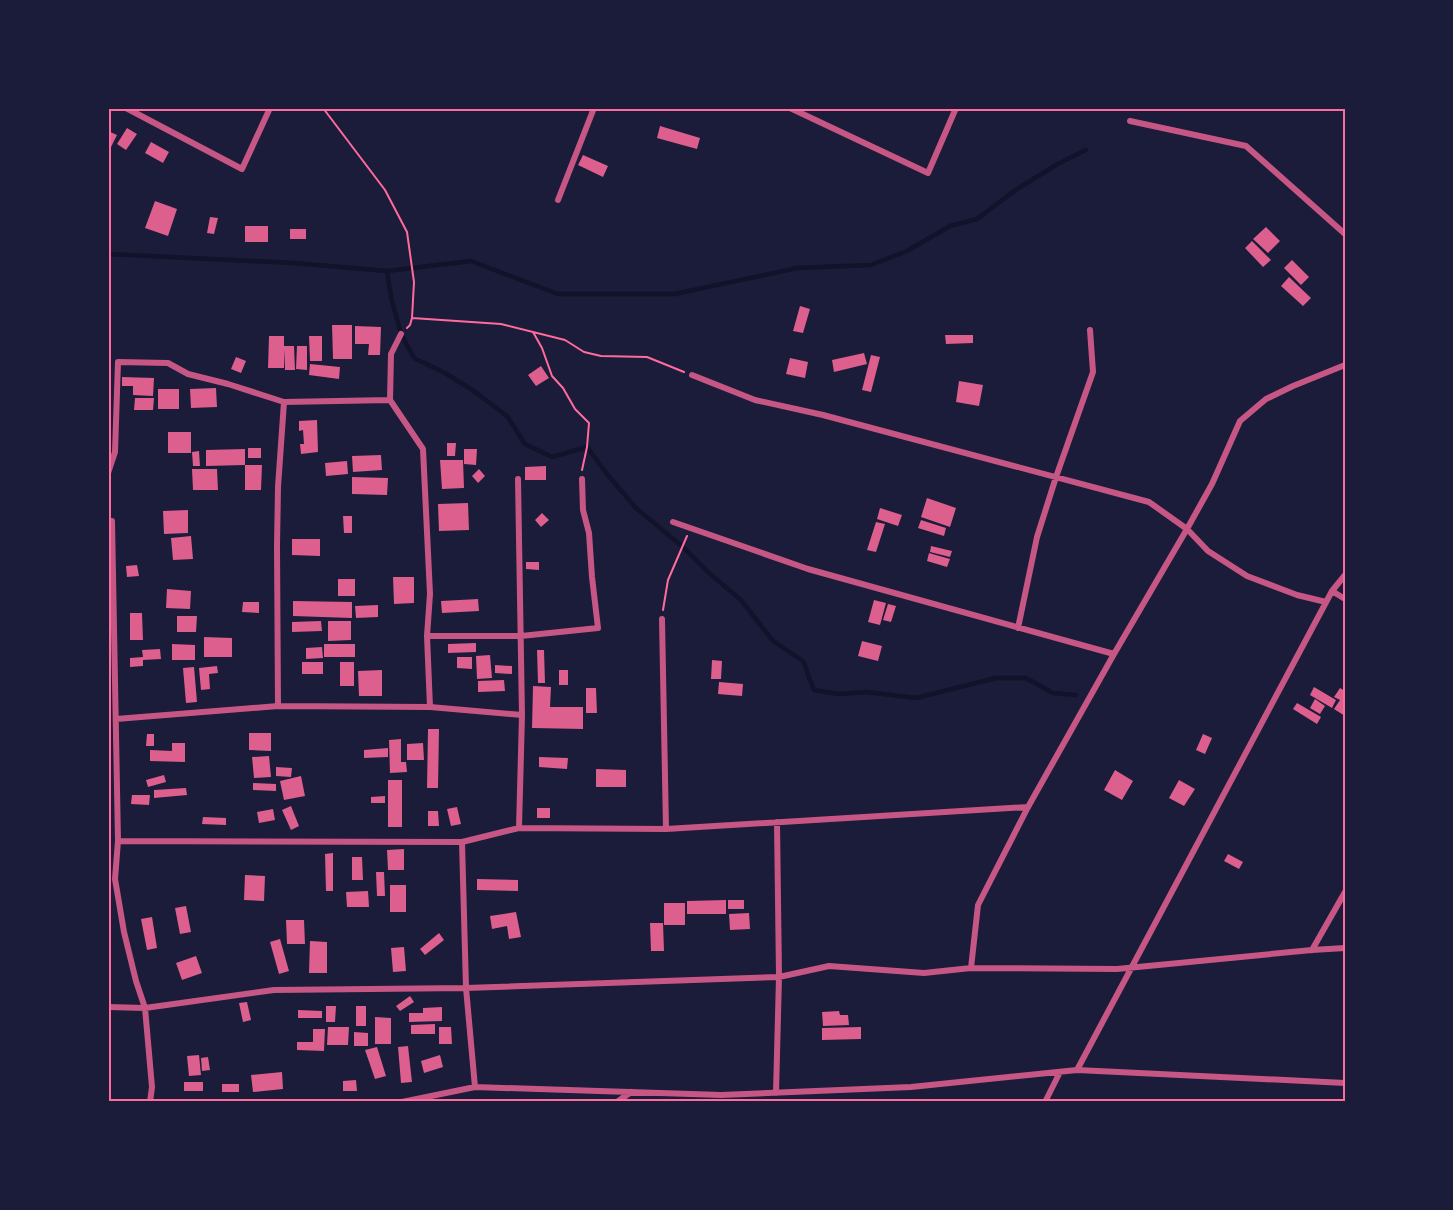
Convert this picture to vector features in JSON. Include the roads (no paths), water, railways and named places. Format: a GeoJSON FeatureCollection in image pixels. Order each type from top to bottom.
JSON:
{"type":"FeatureCollection","features":[{"type":"Feature","properties":{"kind":"street"},"geometry":{"type":"LineString","coordinates":[[126,108],[242,169],[270,108]]}},
{"type":"Feature","properties":{"kind":"street"},"geometry":{"type":"LineString","coordinates":[[558,200],[594,108]]}},
{"type":"Feature","properties":{"kind":"street"},"geometry":{"type":"LineString","coordinates":[[790,108],[928,173],[956,108]]}},
{"type":"Feature","properties":{"kind":"street"},"geometry":{"type":"LineString","coordinates":[[1130,121],[1246,146],[1345,234]]}},
{"type":"Feature","properties":{"kind":"street"},"geometry":{"type":"LineString","coordinates":[[1017,628],[1037,537],[1093,372],[1090,330]]}},
{"type":"Feature","properties":{"kind":"street"},"geometry":{"type":"LineString","coordinates":[[401,334],[391,354],[390,400],[423,449],[430,594],[427,636],[430,707]]}},
{"type":"Feature","properties":{"kind":"street"},"geometry":{"type":"LineString","coordinates":[[108,473],[115,452],[118,362],[168,363],[188,374],[284,402],[390,400]]}},
{"type":"Feature","properties":{"kind":"street"},"geometry":{"type":"LineString","coordinates":[[971,968],[978,905],[1028,807],[1188,529],[1212,484],[1240,421],[1266,399],[1345,365]]}},
{"type":"Feature","properties":{"kind":"street"},"geometry":{"type":"LineString","coordinates":[[692,375],[755,400],[823,415],[1149,502],[1188,529],[1208,551],[1246,576],[1297,595],[1326,602]]}},
{"type":"Feature","properties":{"kind":"street"},"geometry":{"type":"LineString","coordinates":[[278,706],[278,487],[284,402]]}},
{"type":"Feature","properties":{"kind":"street"},"geometry":{"type":"LineString","coordinates":[[427,636],[521,636],[598,628],[589,533],[583,510],[582,478]]}},
{"type":"Feature","properties":{"kind":"street"},"geometry":{"type":"LineString","coordinates":[[518,479],[522,715],[519,828]]}},
{"type":"Feature","properties":{"kind":"street"},"geometry":{"type":"LineString","coordinates":[[108,521],[112,521],[111,674],[116,719],[118,841],[115,879],[129,951],[145,1008],[152,1087],[150,1102]]}},
{"type":"Feature","properties":{"kind":"street"},"geometry":{"type":"LineString","coordinates":[[673,522],[808,569],[1114,654]]}},
{"type":"Feature","properties":{"kind":"street"},"geometry":{"type":"LineString","coordinates":[[1077,1070],[1326,602],[1345,575]]}},
{"type":"Feature","properties":{"kind":"street"},"geometry":{"type":"LineString","coordinates":[[1332,591],[1345,599]]}},
{"type":"Feature","properties":{"kind":"street"},"geometry":{"type":"LineString","coordinates":[[662,619],[666,829]]}},
{"type":"Feature","properties":{"kind":"street"},"geometry":{"type":"LineString","coordinates":[[116,719],[278,706],[430,707],[522,715]]}},
{"type":"Feature","properties":{"kind":"street"},"geometry":{"type":"LineString","coordinates":[[118,841],[462,842],[519,828],[666,829],[1028,807]]}},
{"type":"Feature","properties":{"kind":"street"},"geometry":{"type":"LineString","coordinates":[[776,1093],[779,977],[777,822]]}},
{"type":"Feature","properties":{"kind":"street"},"geometry":{"type":"LineString","coordinates":[[462,842],[466,988],[474,1087]]}},
{"type":"Feature","properties":{"kind":"street"},"geometry":{"type":"LineString","coordinates":[[1312,950],[1345,892]]}},
{"type":"Feature","properties":{"kind":"street"},"geometry":{"type":"LineString","coordinates":[[108,1007],[145,1008],[274,990],[466,988],[779,977],[829,966],[924,973],[971,968],[1117,969],[1345,948]]}},
{"type":"Feature","properties":{"kind":"street"},"geometry":{"type":"LineString","coordinates":[[402,1102],[474,1087],[721,1095],[911,1087],[1077,1070],[1345,1083]]}},
{"type":"Feature","properties":{"kind":"street"},"geometry":{"type":"LineString","coordinates":[[1045,1102],[1060,1072]]}},
{"type":"Feature","properties":{"kind":"street"},"geometry":{"type":"LineString","coordinates":[[617,1102],[631,1092]]}},
{"type":"Feature","properties":{"kind":"waterway"},"geometry":{"type":"LineString","coordinates":[[108,254],[294,263],[387,271],[471,261],[558,294],[675,294],[797,268],[871,265],[907,251],[950,226],[977,219],[1017,189],[1086,150]]}},
{"type":"Feature","properties":{"kind":"waterway"},"geometry":{"type":"LineString","coordinates":[[387,271],[401,334],[414,358],[471,389],[507,416],[525,444],[552,457],[587,447],[636,508],[741,600],[773,641],[803,661],[814,690],[838,694],[867,692],[916,698],[996,678],[1026,678],[1053,693],[1076,695]]}}]}
